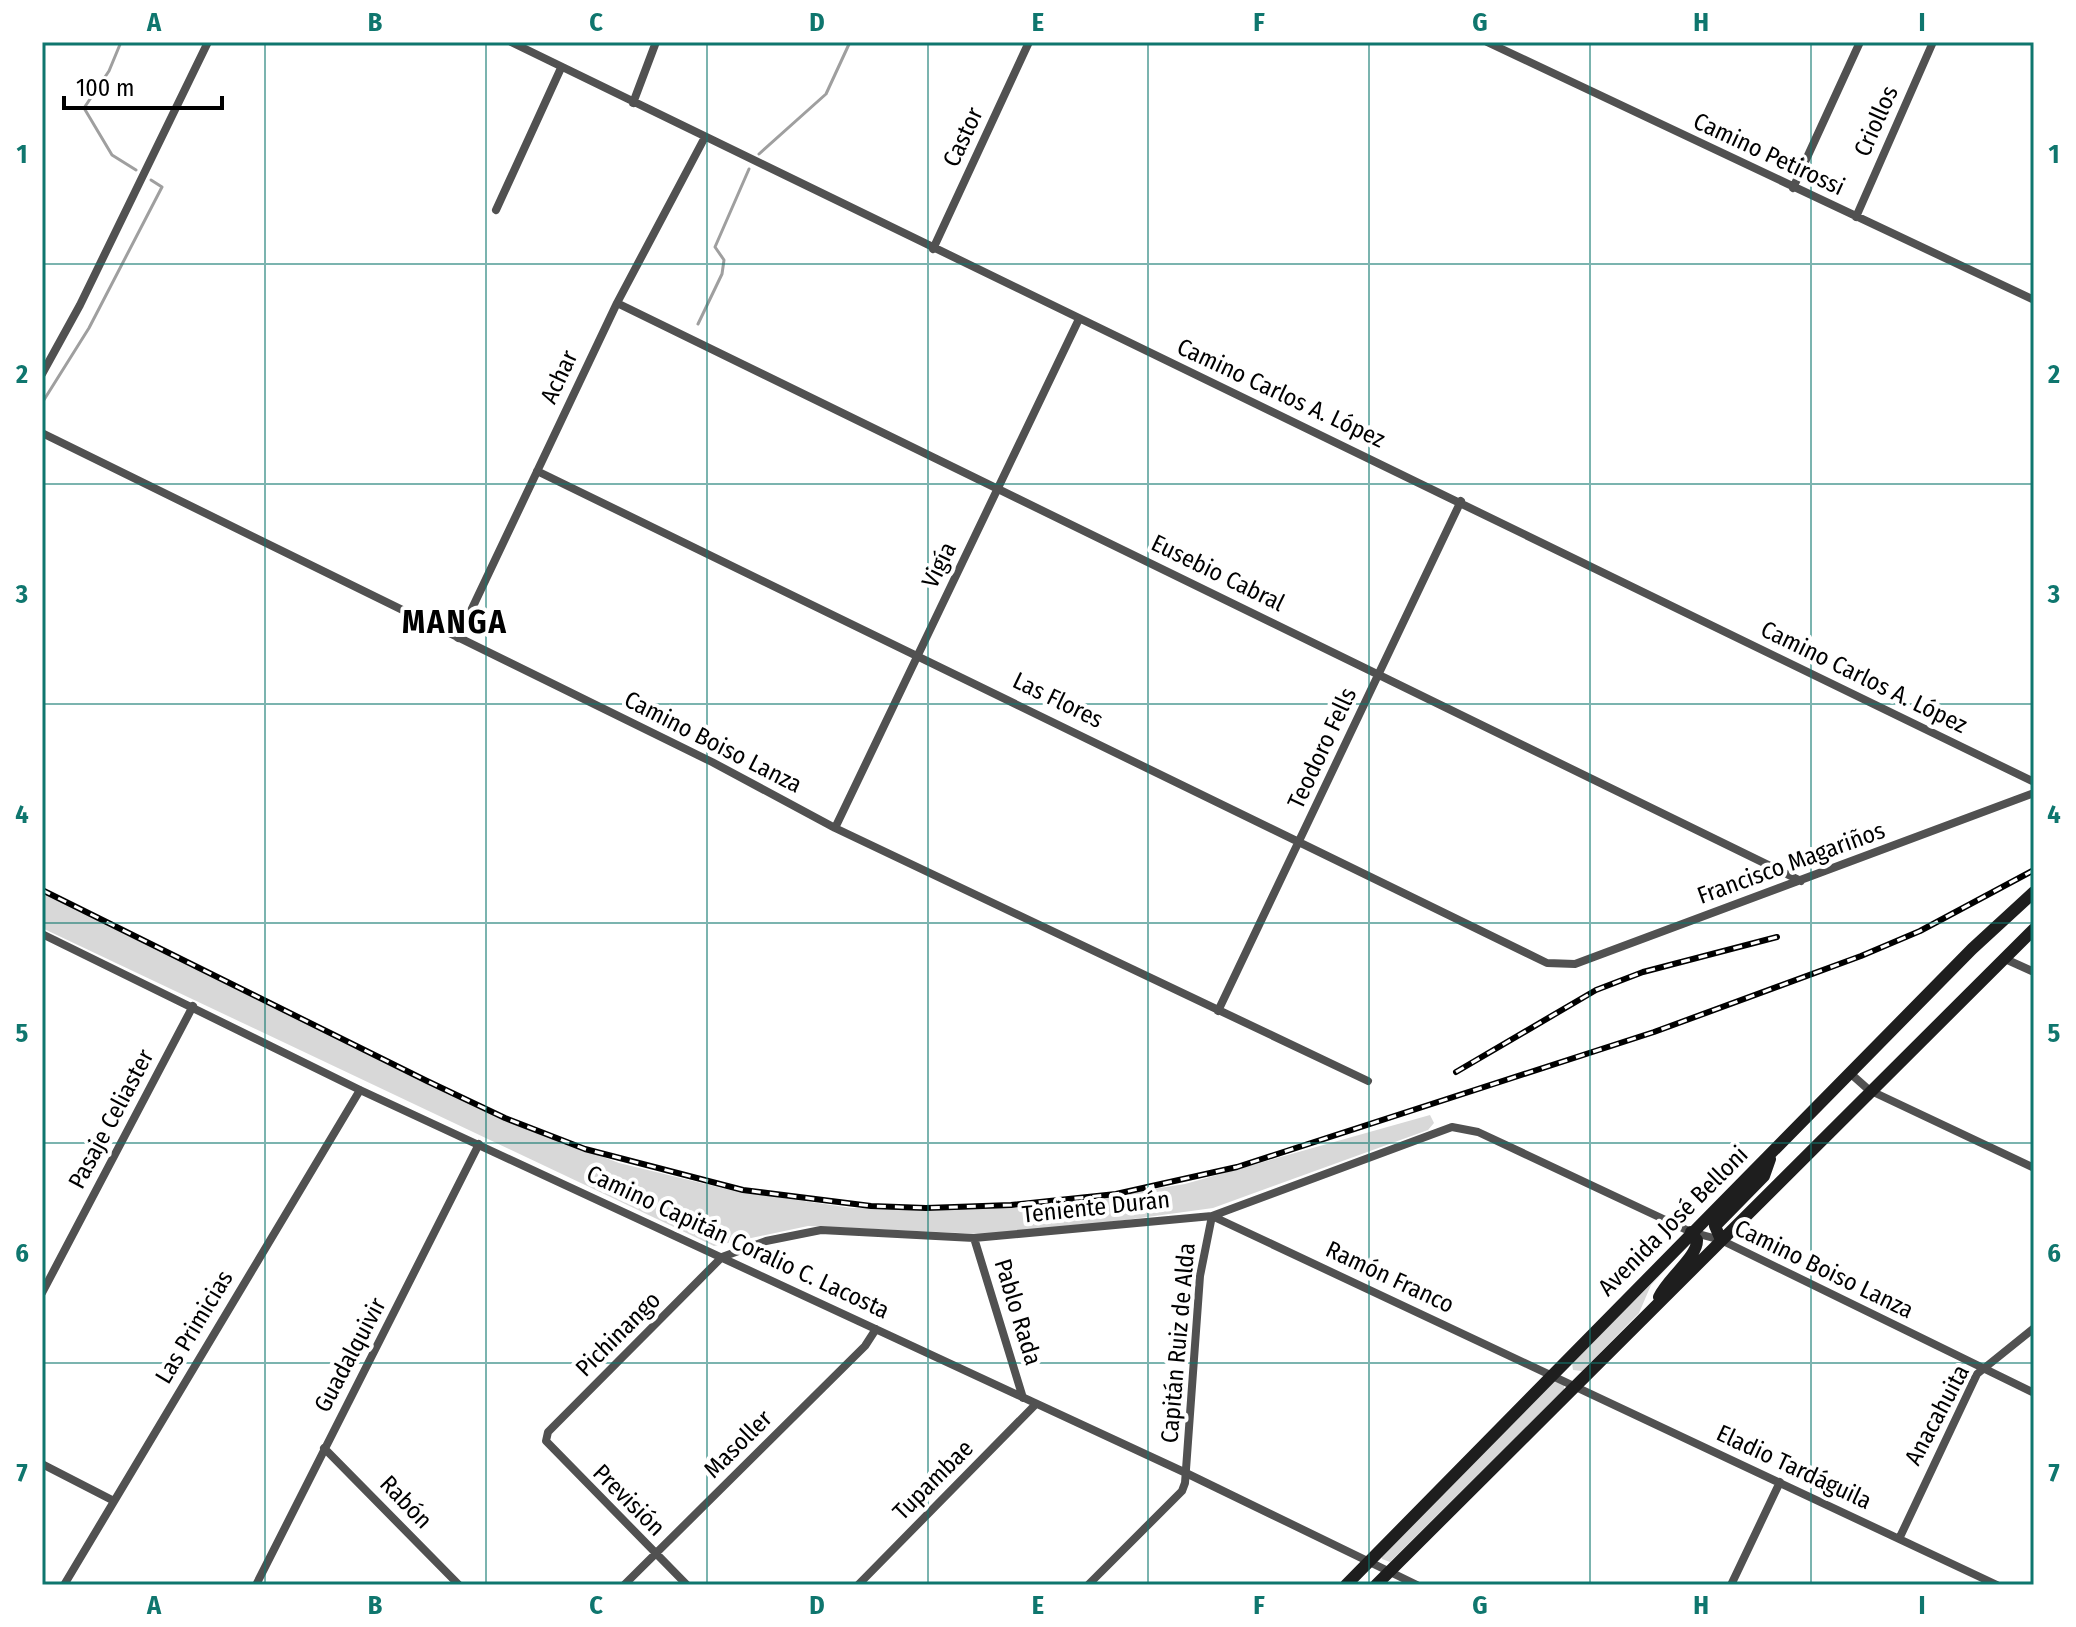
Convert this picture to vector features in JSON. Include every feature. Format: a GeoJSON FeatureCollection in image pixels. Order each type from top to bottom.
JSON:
{"type":"FeatureCollection","features":[{"type":"Feature","properties":{"kind":"main road","name":"Avenida José Belloni"},"geometry":{"type":"LineString","coordinates":[[1346,1585],[1691,1232],[1772,1155],[1972,949],[2034,892]]}},
{"type":"Feature","properties":{"kind":"main road","name":"Avenida José Belloni"},"geometry":{"type":"LineString","coordinates":[[1376,1585],[1573,1385],[2034,929]]}},
{"type":"Feature","properties":{"kind":"main road"},"geometry":{"type":"LineString","coordinates":[[1721,1240],[1715,1226],[1764,1176],[1772,1155]]}},
{"type":"Feature","properties":{"kind":"main road"},"geometry":{"type":"LineString","coordinates":[[1657,1302],[1667,1280],[1696,1251],[1697,1240],[1691,1232]]}},
{"type":"Feature","properties":{"kind":"street"},"geometry":{"type":"LineString","coordinates":[[42,374],[80,305],[208,42]]}},
{"type":"Feature","properties":{"kind":"street","name":"Camino Carlos A. López"},"geometry":{"type":"LineString","coordinates":[[511,42],[2034,782]]}},
{"type":"Feature","properties":{"kind":"street"},"geometry":{"type":"LineString","coordinates":[[633,103],[656,42]]}},
{"type":"Feature","properties":{"kind":"street","name":"Castor"},"geometry":{"type":"LineString","coordinates":[[933,249],[1029,42]]}},
{"type":"Feature","properties":{"kind":"street","name":"Camino Petirossi"},"geometry":{"type":"LineString","coordinates":[[1487,42],[1501,45],[1793,188],[2034,300]]}},
{"type":"Feature","properties":{"kind":"street"},"geometry":{"type":"LineString","coordinates":[[1793,188],[1860,42]]}},
{"type":"Feature","properties":{"kind":"street","name":"Criollos"},"geometry":{"type":"LineString","coordinates":[[1856,217],[1933,42]]}},
{"type":"Feature","properties":{"kind":"street"},"geometry":{"type":"LineString","coordinates":[[496,210],[561,68]]}},
{"type":"Feature","properties":{"kind":"street","name":"Achar"},"geometry":{"type":"LineString","coordinates":[[458,638],[617,303],[705,137]]}},
{"type":"Feature","properties":{"kind":"street","name":"Eusebio Cabral"},"geometry":{"type":"LineString","coordinates":[[617,303],[1801,881]]}},
{"type":"Feature","properties":{"kind":"street","name":"Vigía"},"geometry":{"type":"LineString","coordinates":[[835,828],[1079,319]]}},
{"type":"Feature","properties":{"kind":"street","name":"Camino Boiso Lanza"},"geometry":{"type":"LineString","coordinates":[[42,433],[712,762],[835,828],[1218,1011],[1305,1048],[1368,1081]]}},
{"type":"Feature","properties":{"kind":"street","name":"Las Flores"},"geometry":{"type":"LineString","coordinates":[[537,471],[1547,963],[1561,966]]}},
{"type":"Feature","properties":{"kind":"street","name":"Teodoro Fells"},"geometry":{"type":"LineString","coordinates":[[1218,1011],[1461,501]]}},
{"type":"Feature","properties":{"kind":"street","name":"Francisco Magariños"},"geometry":{"type":"LineString","coordinates":[[1561,966],[1575,964],[2034,793]]}},
{"type":"Feature","properties":{"kind":"street","name":"Camino Capitán Coralio C. Lacosta"},"geometry":{"type":"LineString","coordinates":[[42,934],[360,1090],[1186,1473],[1417,1585]]}},
{"type":"Feature","properties":{"kind":"street"},"geometry":{"type":"LineString","coordinates":[[2003,958],[2034,972]]}},
{"type":"Feature","properties":{"kind":"street","name":"Pasaje Celiaster"},"geometry":{"type":"LineString","coordinates":[[42,1293],[193,1006]]}},
{"type":"Feature","properties":{"kind":"street"},"geometry":{"type":"LineString","coordinates":[[1851,1074],[1869,1090],[2034,1168]]}},
{"type":"Feature","properties":{"kind":"street","name":"Las Primicias"},"geometry":{"type":"LineString","coordinates":[[64,1585],[360,1090]]}},
{"type":"Feature","properties":{"kind":"street","name":"Camino Boiso Lanza"},"geometry":{"type":"LineString","coordinates":[[1464,1128],[1691,1232],[1721,1240],[2034,1393]]}},
{"type":"Feature","properties":{"kind":"street","name":"Teniente Durán"},"geometry":{"type":"LineString","coordinates":[[722,1257],[788,1234],[821,1230],[974,1238],[1212,1216],[1439,1131],[1464,1128]]}},
{"type":"Feature","properties":{"kind":"street","name":"Guadalquivir"},"geometry":{"type":"LineString","coordinates":[[256,1585],[479,1144]]}},
{"type":"Feature","properties":{"kind":"street","name":"Ramón Franco"},"geometry":{"type":"LineString","coordinates":[[1212,1216],[1573,1385]]}},
{"type":"Feature","properties":{"kind":"street","name":"Capitán Ruiz de Alda"},"geometry":{"type":"LineString","coordinates":[[1186,1473],[1200,1276],[1212,1216]]}},
{"type":"Feature","properties":{"kind":"street","name":"Pablo Rada"},"geometry":{"type":"LineString","coordinates":[[974,1238],[1023,1398]]}},
{"type":"Feature","properties":{"kind":"street","name":"Pichinango"},"geometry":{"type":"LineString","coordinates":[[546,1441],[548,1432],[722,1257]]}},
{"type":"Feature","properties":{"kind":"street","name":"Anacahuita"},"geometry":{"type":"LineString","coordinates":[[1899,1539],[1951,1424],[1983,1368],[2034,1328]]}},
{"type":"Feature","properties":{"kind":"street","name":"Masoller"},"geometry":{"type":"LineString","coordinates":[[624,1585],[865,1346],[876,1329]]}},
{"type":"Feature","properties":{"kind":"street","name":"Eladio Tardáguila"},"geometry":{"type":"LineString","coordinates":[[1573,1385],[1997,1585]]}},
{"type":"Feature","properties":{"kind":"street","name":"Tupambae"},"geometry":{"type":"LineString","coordinates":[[858,1585],[1036,1404]]}},
{"type":"Feature","properties":{"kind":"street","name":"Previsión"},"geometry":{"type":"LineString","coordinates":[[546,1441],[687,1585]]}},
{"type":"Feature","properties":{"kind":"street","name":"Rabón"},"geometry":{"type":"LineString","coordinates":[[324,1448],[459,1585]]}},
{"type":"Feature","properties":{"kind":"street"},"geometry":{"type":"LineString","coordinates":[[42,1464],[114,1501]]}},
{"type":"Feature","properties":{"kind":"street"},"geometry":{"type":"LineString","coordinates":[[1088,1585],[1182,1491],[1186,1473]]}},
{"type":"Feature","properties":{"kind":"street"},"geometry":{"type":"LineString","coordinates":[[1731,1585],[1780,1482]]}},
{"type":"Feature","properties":{"kind":"shaded area"},"geometry":{"type":"Polygon","coordinates":[[[42,892],[491,1114],[619,1163],[734,1191],[852,1208],[1032,1208],[1185,1184],[1430,1115],[1434,1123],[1428,1130],[1213,1208],[1111,1222],[983,1234],[808,1226],[714,1246],[42,928],[42,892]]]}},
{"type":"Feature","properties":{"kind":"shaded area"},"geometry":{"type":"Polygon","coordinates":[[[1676,1259],[1651,1285],[1639,1313],[1582,1371],[1573,1370],[1572,1363],[1676,1259]]]}},
{"type":"Feature","properties":{"kind":"shaded area"},"geometry":{"type":"Polygon","coordinates":[[[1555,1379],[1564,1385],[1564,1390],[1390,1562],[1382,1559],[1381,1554],[1555,1379]]]}},
{"type":"Feature","properties":{"kind":"waterway"},"geometry":{"type":"LineString","coordinates":[[121,42],[109,71],[84,108],[112,155],[136,170]]}},
{"type":"Feature","properties":{"kind":"waterway"},"geometry":{"type":"LineString","coordinates":[[759,154],[826,94],[850,42]]}},
{"type":"Feature","properties":{"kind":"waterway"},"geometry":{"type":"LineString","coordinates":[[698,324],[722,274],[724,260],[715,247],[749,169]]}},
{"type":"Feature","properties":{"kind":"waterway"},"geometry":{"type":"LineString","coordinates":[[42,403],[89,328],[162,187],[151,180]]}},
{"type":"Feature","properties":{"kind":"railway"},"geometry":{"type":"LineString","coordinates":[[42,890],[427,1081],[505,1118],[585,1149],[743,1190],[871,1206],[926,1208],[1011,1205],[1116,1194],[1237,1167],[1654,1032],[1861,956],[1920,931],[2034,870]]}},
{"type":"Feature","properties":{"kind":"railway"},"geometry":{"type":"LineString","coordinates":[[1456,1072],[1596,990],[1643,972],[1777,937]]}},
{"type":"Feature","properties":{"kind":"district","name":"MANGA"},"geometry":{"type":"Point","coordinates":[455,622]}}]}
